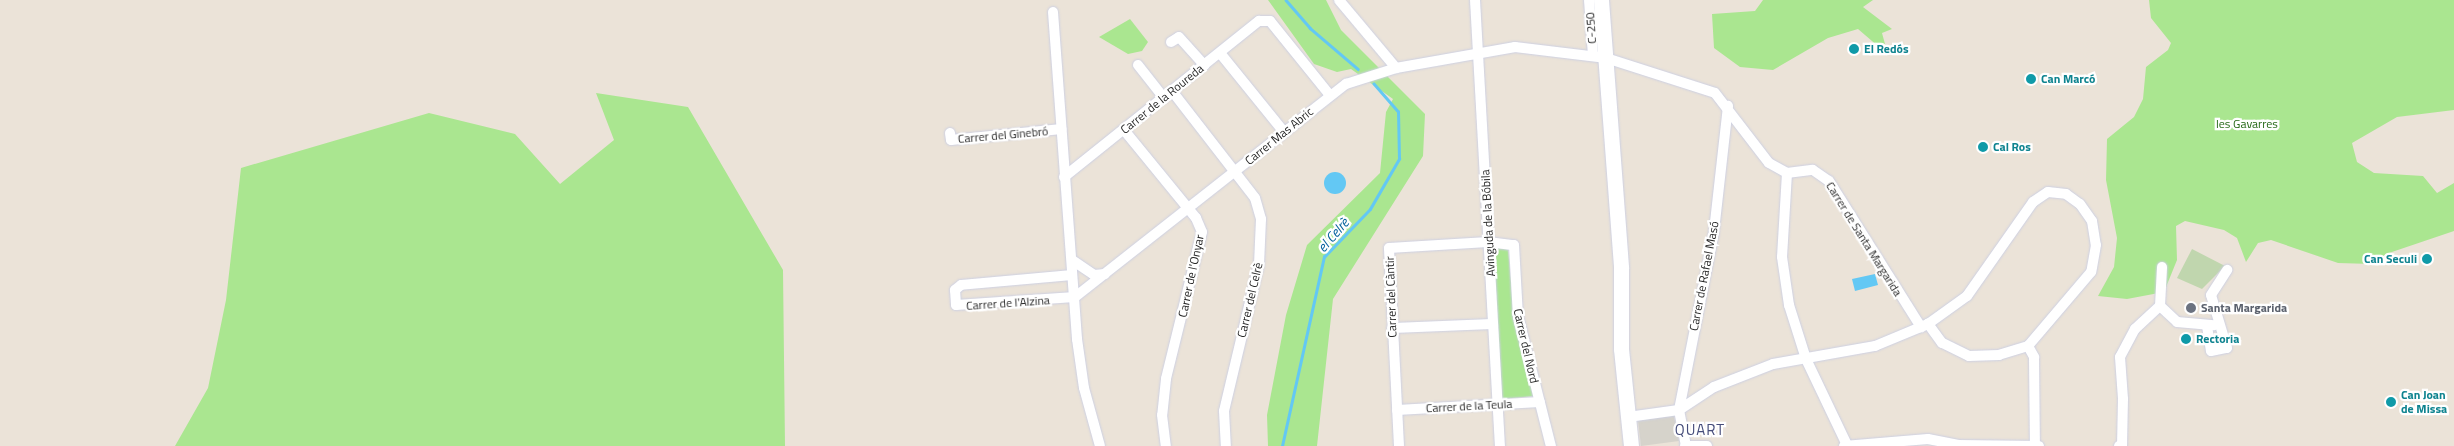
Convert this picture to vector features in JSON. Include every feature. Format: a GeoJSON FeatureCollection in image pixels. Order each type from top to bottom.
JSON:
{"type":"FeatureCollection","features":[{"type":"Feature","properties":{"kind":"main road","name":"C-250"},"geometry":{"type":"LineString","coordinates":[[1601,0],[1599,57],[1631,446]]}},
{"type":"Feature","properties":{"kind":"street"},"geometry":{"type":"LineString","coordinates":[[1339,0],[1396,68]]}},
{"type":"Feature","properties":{"kind":"street","name":"Avinguda de la Bóbila"},"geometry":{"type":"LineString","coordinates":[[1475,0],[1500,446]]}},
{"type":"Feature","properties":{"kind":"street","name":"C-250"},"geometry":{"type":"LineString","coordinates":[[1589,0],[1599,57]]}},
{"type":"Feature","properties":{"kind":"street"},"geometry":{"type":"LineString","coordinates":[[1053,12],[1064,178],[1084,388],[1100,446]]}},
{"type":"Feature","properties":{"kind":"street","name":"Carrer de la Roureda"},"geometry":{"type":"LineString","coordinates":[[1064,178],[1259,21],[1270,21],[1329,94]]}},
{"type":"Feature","properties":{"kind":"street"},"geometry":{"type":"LineString","coordinates":[[1171,42],[1179,36],[1204,65]]}},
{"type":"Feature","properties":{"kind":"street"},"geometry":{"type":"LineString","coordinates":[[1479,51],[1515,47],[1599,57],[1715,94],[1728,106],[1759,153],[1787,173],[1782,257],[1789,305],[1806,359],[1846,446],[1928,439],[1958,445],[2037,446],[2034,357],[2028,346],[2073,299],[2091,272],[2096,245],[2092,221],[2066,194],[2048,192],[2033,202],[1967,296],[1924,326],[1875,346],[1806,359],[1773,364],[1714,387],[1679,410],[1628,417]]}},
{"type":"Feature","properties":{"kind":"street","name":"Carrer Mas Abric"},"geometry":{"type":"LineString","coordinates":[[1075,298],[1189,210],[1329,94],[1346,84],[1396,68],[1479,51]]}},
{"type":"Feature","properties":{"kind":"street"},"geometry":{"type":"LineString","coordinates":[[1220,53],[1284,132]]}},
{"type":"Feature","properties":{"kind":"street"},"geometry":{"type":"LineString","coordinates":[[1138,65],[1164,98]]}},
{"type":"Feature","properties":{"kind":"street","name":"Carrer del Celrè"},"geometry":{"type":"LineString","coordinates":[[1172,91],[1255,198],[1261,228],[1260,264],[1224,411],[1226,446]]}},
{"type":"Feature","properties":{"kind":"street","name":"Carrer de Rafael Masó"},"geometry":{"type":"LineString","coordinates":[[1686,446],[1679,410],[1714,231],[1728,106]]}},
{"type":"Feature","properties":{"kind":"street","name":"Carrer del Ginebró"},"geometry":{"type":"LineString","coordinates":[[950,133],[951,140],[1061,129]]}},
{"type":"Feature","properties":{"kind":"street","name":"Carrer de l'Onyar"},"geometry":{"type":"LineString","coordinates":[[1124,130],[1189,210],[1202,232],[1166,379],[1162,415],[1166,446]]}},
{"type":"Feature","properties":{"kind":"street","name":"Carrer de Santa Margarida"},"geometry":{"type":"LineString","coordinates":[[1787,173],[1813,170],[1830,181],[1924,326],[1942,343],[1969,356],[1999,355],[2028,346]]}},
{"type":"Feature","properties":{"kind":"street","name":"Carrer del Nord"},"geometry":{"type":"LineString","coordinates":[[1488,242],[1514,245],[1518,316],[1551,446]]}},
{"type":"Feature","properties":{"kind":"street","name":"Carrer del Càntir"},"geometry":{"type":"LineString","coordinates":[[1399,446],[1389,248],[1488,242]]}},
{"type":"Feature","properties":{"kind":"street"},"geometry":{"type":"LineString","coordinates":[[1072,260],[1094,275],[1106,274]]}},
{"type":"Feature","properties":{"kind":"street"},"geometry":{"type":"LineString","coordinates":[[2119,446],[2122,446],[2120,357],[2136,329],[2160,306],[2162,268]]}},
{"type":"Feature","properties":{"kind":"street"},"geometry":{"type":"LineString","coordinates":[[2207,326],[2211,351],[2227,348],[2222,324],[2216,320],[2211,296],[2227,270]]}},
{"type":"Feature","properties":{"kind":"street","name":"Carrer de l'Alzina"},"geometry":{"type":"LineString","coordinates":[[1072,275],[961,285],[955,290],[956,305],[1075,298]]}},
{"type":"Feature","properties":{"kind":"street"},"geometry":{"type":"LineString","coordinates":[[2160,306],[2177,322],[2207,326],[2222,324]]}},
{"type":"Feature","properties":{"kind":"street"},"geometry":{"type":"LineString","coordinates":[[1392,328],[1493,324]]}},
{"type":"Feature","properties":{"kind":"street","name":"Carrer de la Teula"},"geometry":{"type":"LineString","coordinates":[[1398,410],[1540,402]]}},
{"type":"Feature","properties":{"kind":"street"},"geometry":{"type":"LineString","coordinates":[[1686,446],[1707,446]]}},
{"type":"Feature","properties":{"kind":"green space"},"geometry":{"type":"Polygon","coordinates":[[[1268,0],[1326,0],[1341,30],[1425,114],[1423,156],[1333,299],[1317,446],[1268,446],[1267,415],[1286,315],[1307,245],[1380,173],[1386,112],[1393,99],[1351,69],[1337,72],[1314,64],[1268,0]]]}},
{"type":"Feature","properties":{"kind":"green space"},"geometry":{"type":"Polygon","coordinates":[[[1763,0],[1873,0],[1863,7],[1892,29],[1882,33],[1885,44],[1879,47],[1858,29],[1828,38],[1773,70],[1740,67],[1714,48],[1712,14],[1755,11],[1763,0]]]}},
{"type":"Feature","properties":{"kind":"green space","name":"les Gavarres"},"geometry":{"type":"Polygon","coordinates":[[[2149,0],[2454,0],[2454,110],[2397,117],[2352,143],[2357,162],[2374,173],[2423,176],[2437,193],[2454,183],[2454,231],[2386,254],[2372,264],[2338,263],[2271,240],[2258,243],[2246,262],[2237,238],[2224,230],[2185,221],[2176,226],[2177,260],[2164,292],[2127,299],[2098,296],[2114,267],[2117,238],[2106,180],[2107,139],[2134,117],[2143,99],[2146,67],[2168,50],[2171,43],[2151,18],[2149,0]]]}},
{"type":"Feature","properties":{"kind":"green space"},"geometry":{"type":"Polygon","coordinates":[[[1130,19],[1148,42],[1142,51],[1128,54],[1099,37],[1130,19]]]}},
{"type":"Feature","properties":{"kind":"green space"},"geometry":{"type":"Polygon","coordinates":[[[596,93],[688,107],[783,270],[785,446],[175,446],[208,388],[226,300],[241,168],[429,113],[515,134],[560,184],[614,140],[596,93]]]}},
{"type":"Feature","properties":{"kind":"green space"},"geometry":{"type":"Polygon","coordinates":[[[1493,247],[1508,249],[1514,316],[1534,396],[1502,399],[1493,247]]]}},
{"type":"Feature","properties":{"kind":"green space"},"geometry":{"type":"Polygon","coordinates":[[[2192,249],[2225,266],[2202,289],[2177,278],[2192,249]]]}},
{"type":"Feature","properties":{"kind":"shaded area"},"geometry":{"type":"Polygon","coordinates":[[[1674,416],[1679,441],[1641,446],[1638,420],[1674,416]]]}},
{"type":"Feature","properties":{"kind":"water"},"geometry":{"type":"Polygon","coordinates":[[[1335,172],[1343,175],[1346,183],[1343,191],[1335,194],[1327,191],[1324,183],[1327,175],[1335,172]]]}},
{"type":"Feature","properties":{"kind":"water"},"geometry":{"type":"Polygon","coordinates":[[[1875,274],[1878,285],[1855,291],[1852,279],[1875,274]]]}},
{"type":"Feature","properties":{"kind":"waterway","name":"el Celrè"},"geometry":{"type":"LineString","coordinates":[[1286,0],[1310,28],[1358,69]]}},
{"type":"Feature","properties":{"kind":"waterway","name":"el Celrè"},"geometry":{"type":"LineString","coordinates":[[1282,446],[1324,257],[1370,209],[1399,159],[1398,112],[1374,84]]}},
{"type":"Feature","properties":{"kind":"place","name":"El Redós"},"geometry":{"type":"Point","coordinates":[1854,49]}},
{"type":"Feature","properties":{"kind":"place","name":"Can Marcó"},"geometry":{"type":"Point","coordinates":[2031,79]}},
{"type":"Feature","properties":{"kind":"place","name":"Cal Ros"},"geometry":{"type":"Point","coordinates":[1983,147]}},
{"type":"Feature","properties":{"kind":"place","name":"Can Seculi"},"geometry":{"type":"Point","coordinates":[2427,259]}},
{"type":"Feature","properties":{"kind":"place","name":"Santa Margarida"},"geometry":{"type":"Point","coordinates":[2191,308]}},
{"type":"Feature","properties":{"kind":"place","name":"Rectoria"},"geometry":{"type":"Point","coordinates":[2186,339]}},
{"type":"Feature","properties":{"kind":"place","name":"Can Joan de Missa"},"geometry":{"type":"Point","coordinates":[2391,402]}},
{"type":"Feature","properties":{"kind":"district","name":"QUART"},"geometry":{"type":"Point","coordinates":[1700,430]}}]}
